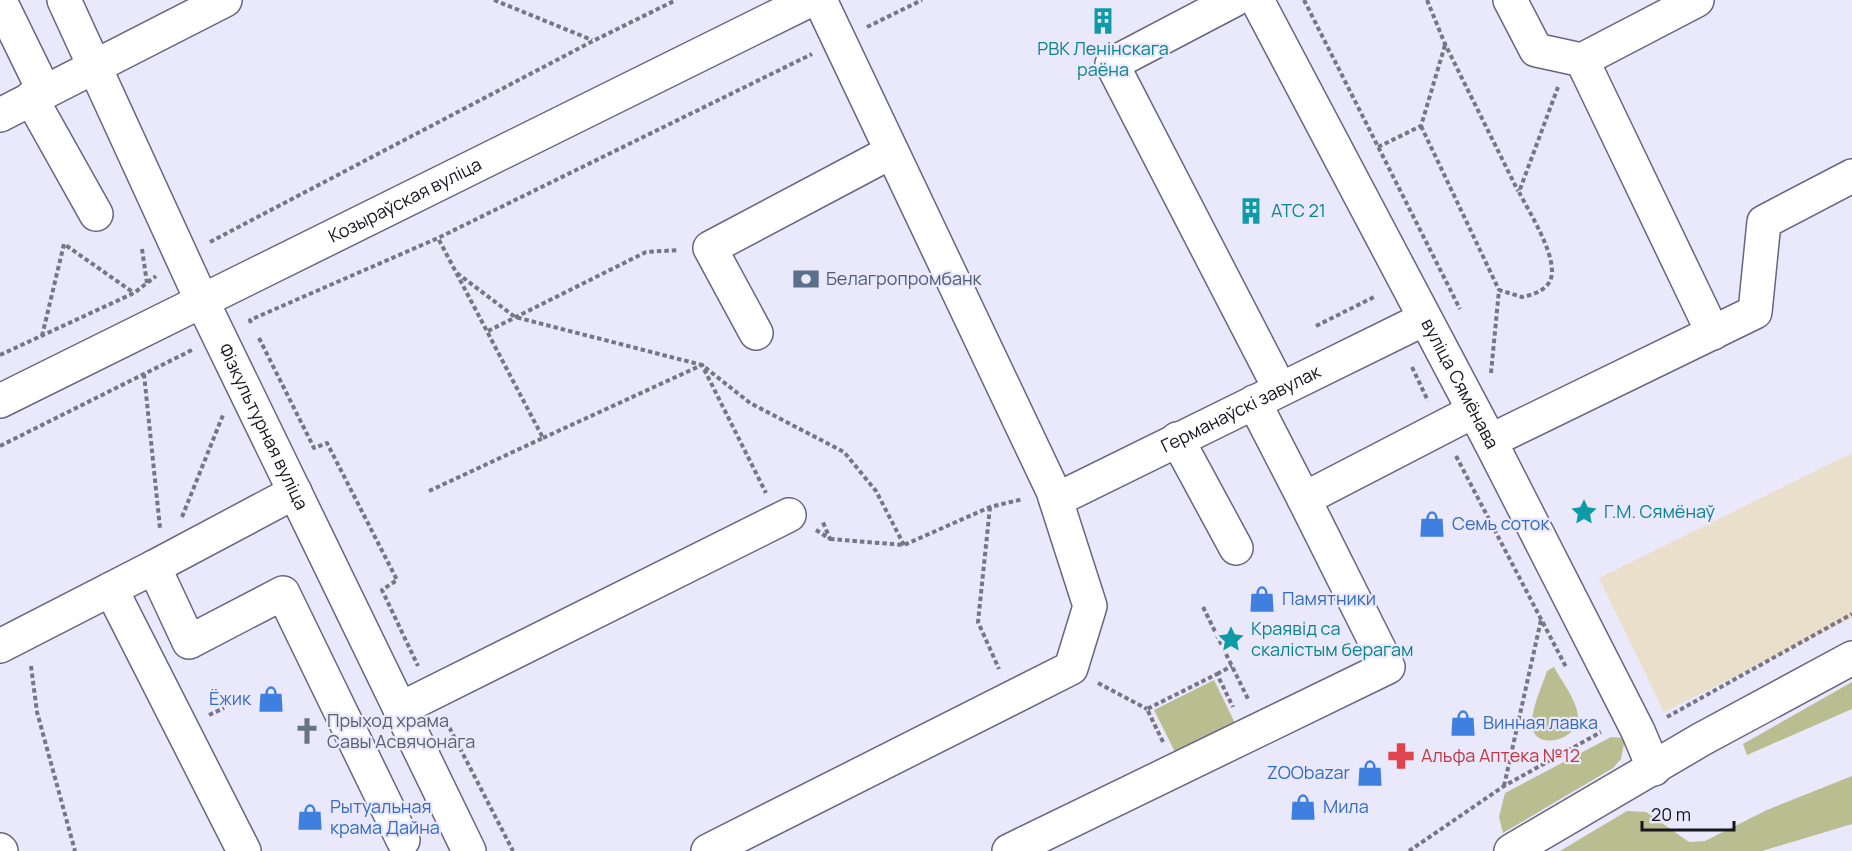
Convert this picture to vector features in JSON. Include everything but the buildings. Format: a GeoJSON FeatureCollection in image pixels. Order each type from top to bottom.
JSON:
{"type":"FeatureCollection","features":[{"type":"Feature","properties":{"kind":"street","name":"Фізкультурная вуліца"},"geometry":{"type":"LineString","coordinates":[[64,0],[202,301],[469,851]]}},
{"type":"Feature","properties":{"kind":"street"},"geometry":{"type":"LineString","coordinates":[[0,115],[225,0]]}},
{"type":"Feature","properties":{"kind":"street","name":"Козыраўская вуліца"},"geometry":{"type":"LineString","coordinates":[[0,401],[810,0]]}},
{"type":"Feature","properties":{"kind":"street"},"geometry":{"type":"LineString","coordinates":[[708,851],[1071,668],[1090,606],[1055,496],[820,0]]}},
{"type":"Feature","properties":{"kind":"street"},"geometry":{"type":"LineString","coordinates":[[1009,851],[1388,667],[1304,499],[1267,395],[1112,64],[1234,0]]}},
{"type":"Feature","properties":{"kind":"street","name":"вуліца Сямёнава"},"geometry":{"type":"LineString","coordinates":[[1257,0],[1490,441],[1638,731],[1654,769]]}},
{"type":"Feature","properties":{"kind":"street"},"geometry":{"type":"LineString","coordinates":[[1510,0],[1536,50],[1571,71],[1713,333]]}},
{"type":"Feature","properties":{"kind":"street"},"geometry":{"type":"LineString","coordinates":[[1571,71],[1697,0]]}},
{"type":"Feature","properties":{"kind":"street"},"geometry":{"type":"LineString","coordinates":[[0,1],[37,95],[96,213]]}},
{"type":"Feature","properties":{"kind":"street"},"geometry":{"type":"LineString","coordinates":[[756,333],[710,248],[891,152]]}},
{"type":"Feature","properties":{"kind":"street"},"geometry":{"type":"LineString","coordinates":[[1490,441],[1755,312],[1764,222],[1852,177]]}},
{"type":"Feature","properties":{"kind":"street","name":"Германаўскі завулак"},"geometry":{"type":"LineString","coordinates":[[1055,496],[1424,319]]}},
{"type":"Feature","properties":{"kind":"street"},"geometry":{"type":"LineString","coordinates":[[1304,499],[1474,411]]}},
{"type":"Feature","properties":{"kind":"street"},"geometry":{"type":"LineString","coordinates":[[1177,439],[1236,548]]}},
{"type":"Feature","properties":{"kind":"street"},"geometry":{"type":"LineString","coordinates":[[13,639],[296,492]]}},
{"type":"Feature","properties":{"kind":"street"},"geometry":{"type":"LineString","coordinates":[[400,709],[778,505]]}},
{"type":"Feature","properties":{"kind":"street"},"geometry":{"type":"LineString","coordinates":[[158,564],[189,642],[284,593],[403,840]]}},
{"type":"Feature","properties":{"kind":"street"},"geometry":{"type":"LineString","coordinates":[[111,589],[244,851]]}},
{"type":"Feature","properties":{"kind":"street"},"geometry":{"type":"LineString","coordinates":[[1511,851],[1702,739],[1852,658]]}},
{"type":"Feature","properties":{"kind":"path"},"geometry":{"type":"LineString","coordinates":[[494,0],[592,41]]}},
{"type":"Feature","properties":{"kind":"path"},"geometry":{"type":"LineString","coordinates":[[210,243],[592,41],[676,0]]}},
{"type":"Feature","properties":{"kind":"path"},"geometry":{"type":"LineString","coordinates":[[513,851],[382,590],[397,580],[327,443],[314,448],[250,320],[438,238],[922,0]]}},
{"type":"Feature","properties":{"kind":"path"},"geometry":{"type":"LineString","coordinates":[[1426,0],[1445,44],[1552,263],[1551,280],[1544,289],[1522,297],[1499,290]]}},
{"type":"Feature","properties":{"kind":"path"},"geometry":{"type":"LineString","coordinates":[[1445,44],[1421,126],[1499,290],[1491,374]]}},
{"type":"Feature","properties":{"kind":"path"},"geometry":{"type":"LineString","coordinates":[[1519,192],[1571,71]]}},
{"type":"Feature","properties":{"kind":"path"},"geometry":{"type":"LineString","coordinates":[[1378,147],[1421,126]]}},
{"type":"Feature","properties":{"kind":"path"},"geometry":{"type":"LineString","coordinates":[[438,238],[543,438]]}},
{"type":"Feature","properties":{"kind":"path"},"geometry":{"type":"LineString","coordinates":[[42,336],[64,244],[134,293]]}},
{"type":"Feature","properties":{"kind":"path"},"geometry":{"type":"LineString","coordinates":[[488,331],[646,252],[710,248]]}},
{"type":"Feature","properties":{"kind":"path"},"geometry":{"type":"LineString","coordinates":[[457,273],[515,317],[702,365],[750,403],[844,452],[876,491],[904,545]]}},
{"type":"Feature","properties":{"kind":"path"},"geometry":{"type":"LineString","coordinates":[[0,355],[134,293],[157,275]]}},
{"type":"Feature","properties":{"kind":"path"},"geometry":{"type":"LineString","coordinates":[[1316,326],[1376,296]]}},
{"type":"Feature","properties":{"kind":"path"},"geometry":{"type":"LineString","coordinates":[[0,446],[192,350],[197,360]]}},
{"type":"Feature","properties":{"kind":"path"},"geometry":{"type":"LineString","coordinates":[[429,491],[702,365]]}},
{"type":"Feature","properties":{"kind":"path"},"geometry":{"type":"LineString","coordinates":[[702,365],[778,505]]}},
{"type":"Feature","properties":{"kind":"path"},"geometry":{"type":"LineString","coordinates":[[144,374],[158,564]]}},
{"type":"Feature","properties":{"kind":"path"},"geometry":{"type":"LineString","coordinates":[[158,564],[223,414],[228,424]]}},
{"type":"Feature","properties":{"kind":"path"},"geometry":{"type":"LineString","coordinates":[[830,539],[904,545],[990,507],[1055,496]]}},
{"type":"Feature","properties":{"kind":"path"},"geometry":{"type":"LineString","coordinates":[[990,507],[978,622],[1004,679]]}},
{"type":"Feature","properties":{"kind":"path"},"geometry":{"type":"LineString","coordinates":[[1203,607],[1232,666],[1255,732]]}},
{"type":"Feature","properties":{"kind":"path"},"geometry":{"type":"LineString","coordinates":[[1664,719],[1852,614]]}},
{"type":"Feature","properties":{"kind":"path"},"geometry":{"type":"LineString","coordinates":[[1504,786],[1541,620]]}},
{"type":"Feature","properties":{"kind":"path"},"geometry":{"type":"LineString","coordinates":[[13,639],[37,712],[75,851]]}},
{"type":"Feature","properties":{"kind":"path"},"geometry":{"type":"LineString","coordinates":[[1147,709],[1232,666]]}},
{"type":"Feature","properties":{"kind":"path"},"geometry":{"type":"LineString","coordinates":[[1071,668],[1147,709],[1176,770]]}},
{"type":"Feature","properties":{"kind":"path"},"geometry":{"type":"LineString","coordinates":[[1217,674],[1255,732]]}},
{"type":"Feature","properties":{"kind":"path"},"geometry":{"type":"LineString","coordinates":[[1409,851],[1504,786],[1602,732]]}},
{"type":"Feature","properties":{"kind":"shaded area"},"geometry":{"type":"Polygon","coordinates":[[[1852,453],[1852,618],[1664,712],[1599,578],[1852,453]]]}},
{"type":"Feature","properties":{"kind":"green space"},"geometry":{"type":"Polygon","coordinates":[[[1554,667],[1572,698],[1578,717],[1577,725],[1572,731],[1556,740],[1548,741],[1540,739],[1534,733],[1532,717],[1547,671],[1554,667]]]}},
{"type":"Feature","properties":{"kind":"green space"},"geometry":{"type":"Polygon","coordinates":[[[1214,680],[1235,723],[1175,752],[1154,710],[1214,680]]]}},
{"type":"Feature","properties":{"kind":"green space"},"geometry":{"type":"Polygon","coordinates":[[[1852,682],[1852,709],[1747,755],[1743,744],[1852,682]]]}},
{"type":"Feature","properties":{"kind":"green space"},"geometry":{"type":"Polygon","coordinates":[[[1611,737],[1625,738],[1621,759],[1613,768],[1503,833],[1499,817],[1505,793],[1611,737]]]}},
{"type":"Feature","properties":{"kind":"green space"},"geometry":{"type":"Polygon","coordinates":[[[1852,776],[1852,824],[1762,851],[1560,851],[1627,811],[1646,812],[1689,842],[1705,841],[1767,810],[1852,776]]]}},
{"type":"Feature","properties":{"kind":"place","name":"РВК Ленінскага раёна"},"geometry":{"type":"Point","coordinates":[1103,21]}},
{"type":"Feature","properties":{"kind":"place","name":"АТС 21"},"geometry":{"type":"Point","coordinates":[1251,211]}},
{"type":"Feature","properties":{"kind":"place","name":"Белагропромбанк"},"geometry":{"type":"Point","coordinates":[806,279]}},
{"type":"Feature","properties":{"kind":"place","name":"Г.М. Сямёнаў"},"geometry":{"type":"Point","coordinates":[1584,512]}},
{"type":"Feature","properties":{"kind":"place","name":"Семь соток"},"geometry":{"type":"Point","coordinates":[1432,524]}},
{"type":"Feature","properties":{"kind":"place","name":"Памятники"},"geometry":{"type":"Point","coordinates":[1262,599]}},
{"type":"Feature","properties":{"kind":"place","name":"Краявід са скалістым берагам"},"geometry":{"type":"Point","coordinates":[1231,639]}},
{"type":"Feature","properties":{"kind":"place","name":"Ёжик"},"geometry":{"type":"Point","coordinates":[271,699]}},
{"type":"Feature","properties":{"kind":"place","name":"Винная лавка"},"geometry":{"type":"Point","coordinates":[1463,723]}},
{"type":"Feature","properties":{"kind":"place","name":"Прыход храма Савы Асвячонага"},"geometry":{"type":"Point","coordinates":[307,731]}},
{"type":"Feature","properties":{"kind":"place","name":"Альфа Аптека №12"},"geometry":{"type":"Point","coordinates":[1401,756]}},
{"type":"Feature","properties":{"kind":"place","name":"ZOObazar"},"geometry":{"type":"Point","coordinates":[1370,773]}},
{"type":"Feature","properties":{"kind":"place","name":"Мила"},"geometry":{"type":"Point","coordinates":[1303,807]}},
{"type":"Feature","properties":{"kind":"place","name":"Рытуальная крама Дайна"},"geometry":{"type":"Point","coordinates":[310,817]}}]}
